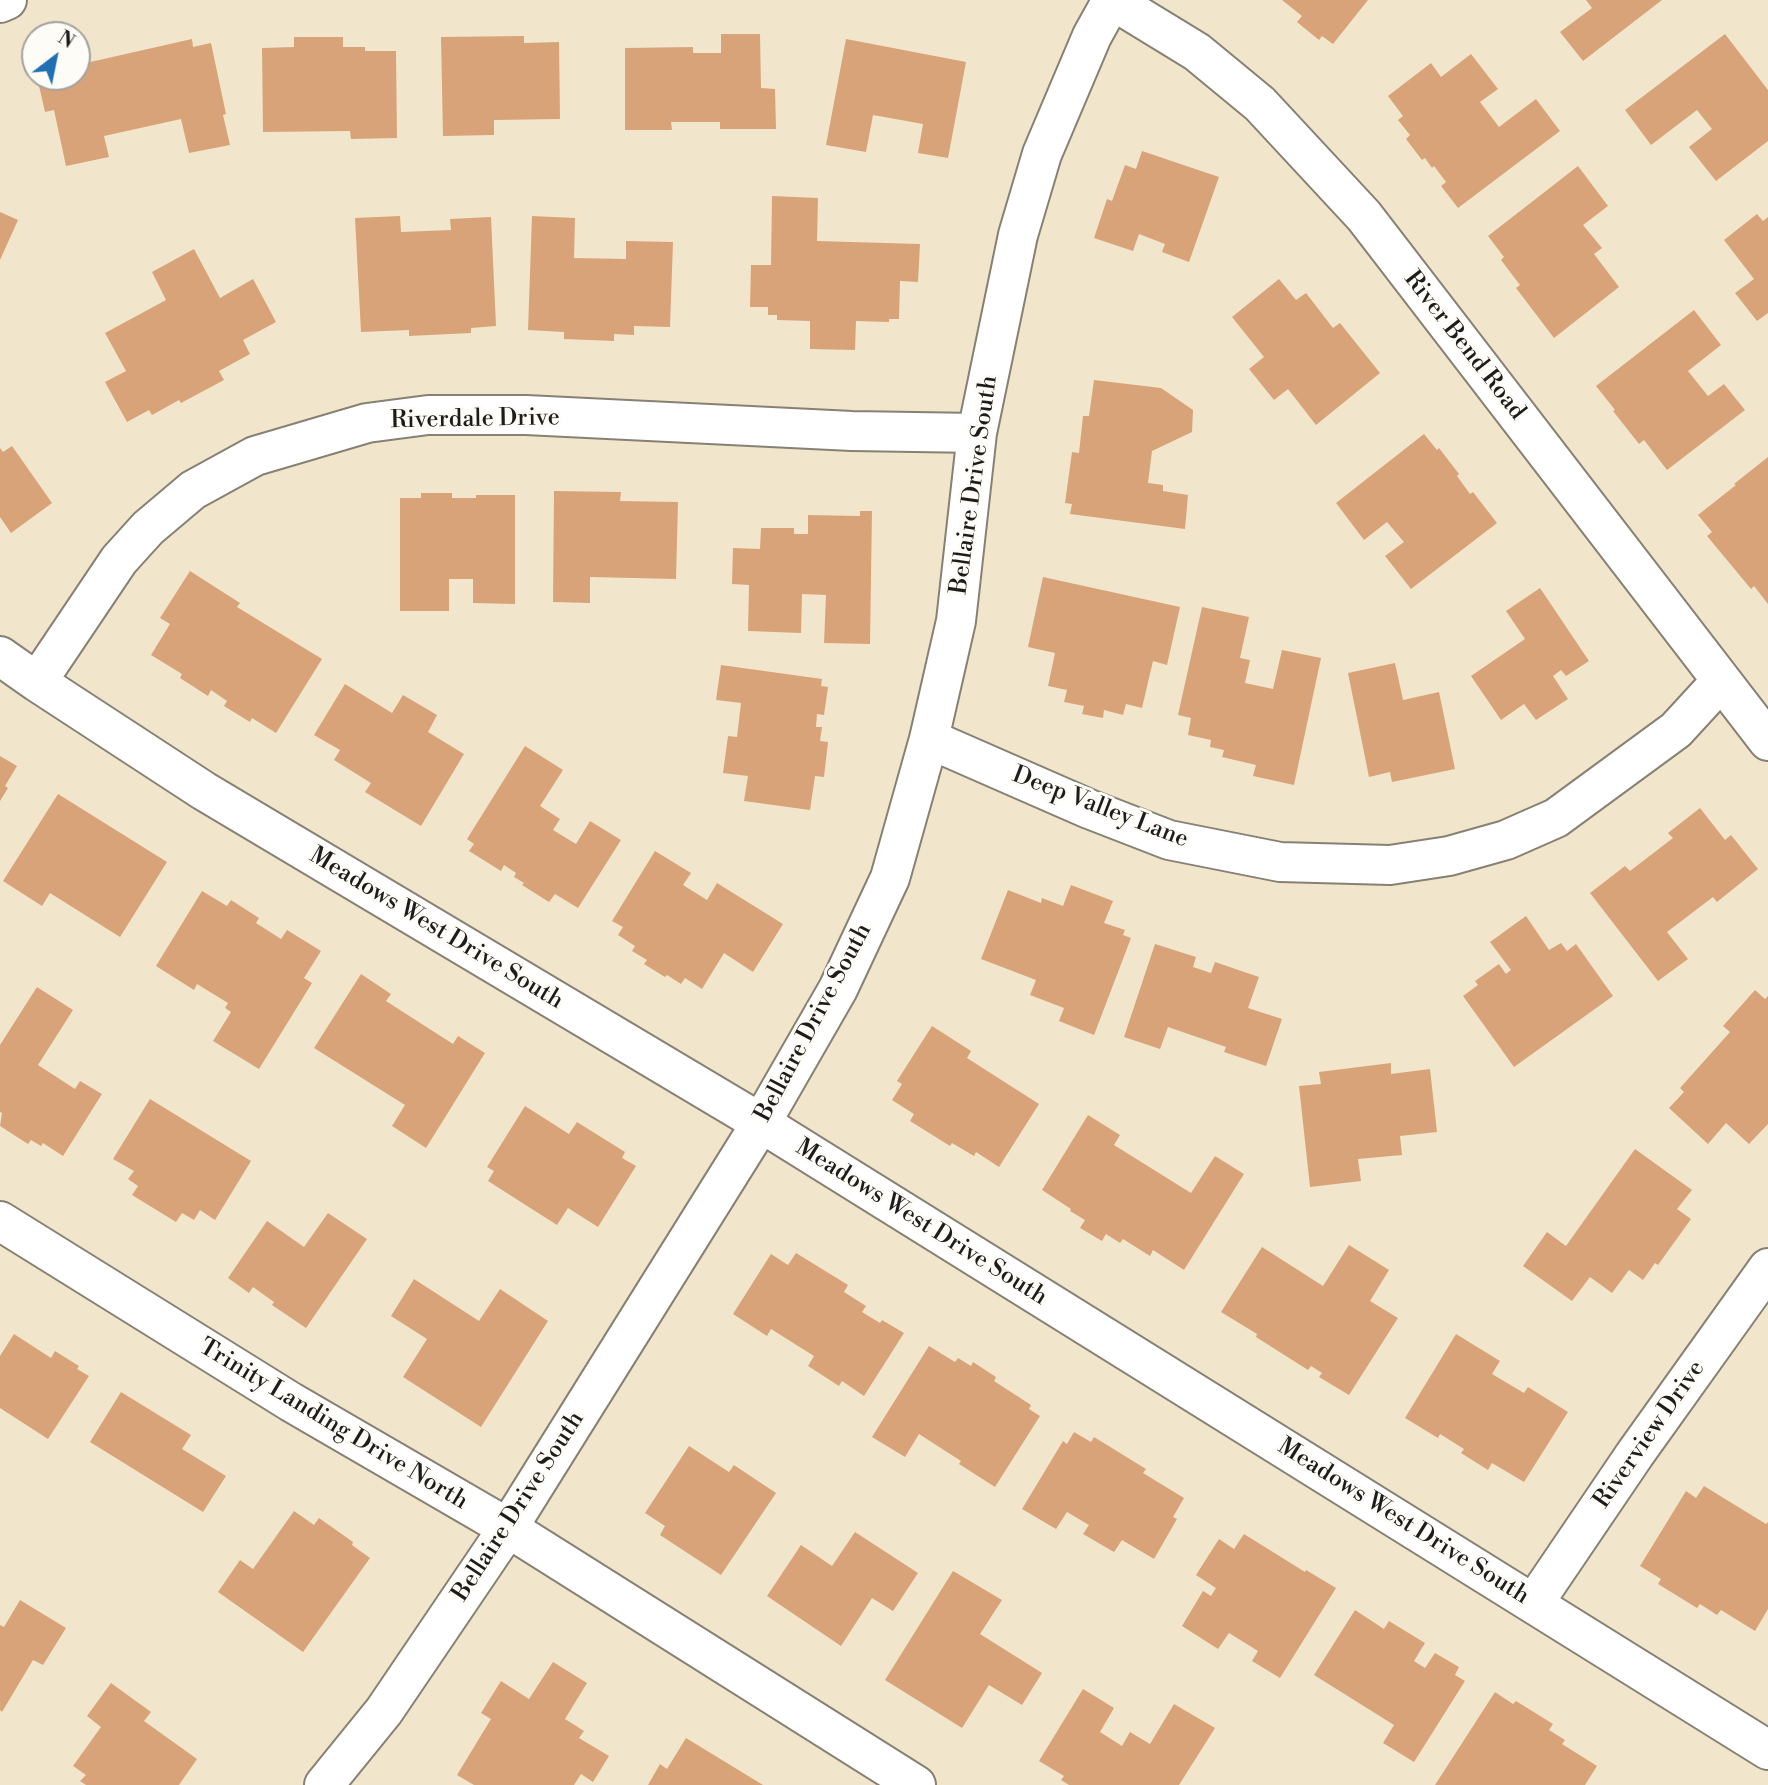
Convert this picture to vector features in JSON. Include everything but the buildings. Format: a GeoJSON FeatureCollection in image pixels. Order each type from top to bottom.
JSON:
{"type":"FeatureCollection","features":[{"type":"Feature","properties":{"kind":"street"},"geometry":{"type":"LineString","coordinates":[[0,3],[7,0]]}},
{"type":"Feature","properties":{"kind":"street","name":"Bellaire Drive South"},"geometry":{"type":"LineString","coordinates":[[324,1785],[384,1711],[508,1528],[761,1123],[838,989],[890,878],[929,739],[956,621],[977,433],[1018,235],[1042,154],[1092,36],[1112,0]]}},
{"type":"Feature","properties":{"kind":"street","name":"River Bend Road"},"geometry":{"type":"LineString","coordinates":[[1112,0],[1197,52],[1260,104],[1364,216],[1768,741]]}},
{"type":"Feature","properties":{"kind":"street","name":"Riverdale Drive"},"geometry":{"type":"LineString","coordinates":[[37,682],[119,560],[148,528],[193,490],[255,456],[366,423],[428,415],[526,415],[838,430],[977,433]]}},
{"type":"Feature","properties":{"kind":"street","name":"Meadows West Drive South"},"geometry":{"type":"LineString","coordinates":[[0,656],[204,791],[761,1123],[1768,1750]]}},
{"type":"Feature","properties":{"kind":"street","name":"Deep Valley Lane"},"geometry":{"type":"LineString","coordinates":[[929,739],[1089,809],[1169,840],[1280,862],[1390,865],[1449,856],[1506,840],[1556,818],[1676,730],[1721,681]]}},
{"type":"Feature","properties":{"kind":"street","name":"Trinity Landing Drive North"},"geometry":{"type":"LineString","coordinates":[[0,1221],[291,1402],[508,1528],[916,1785]]}},
{"type":"Feature","properties":{"kind":"street","name":"Riverview Drive"},"geometry":{"type":"LineString","coordinates":[[1534,1604],[1635,1454],[1768,1268]]}}]}
